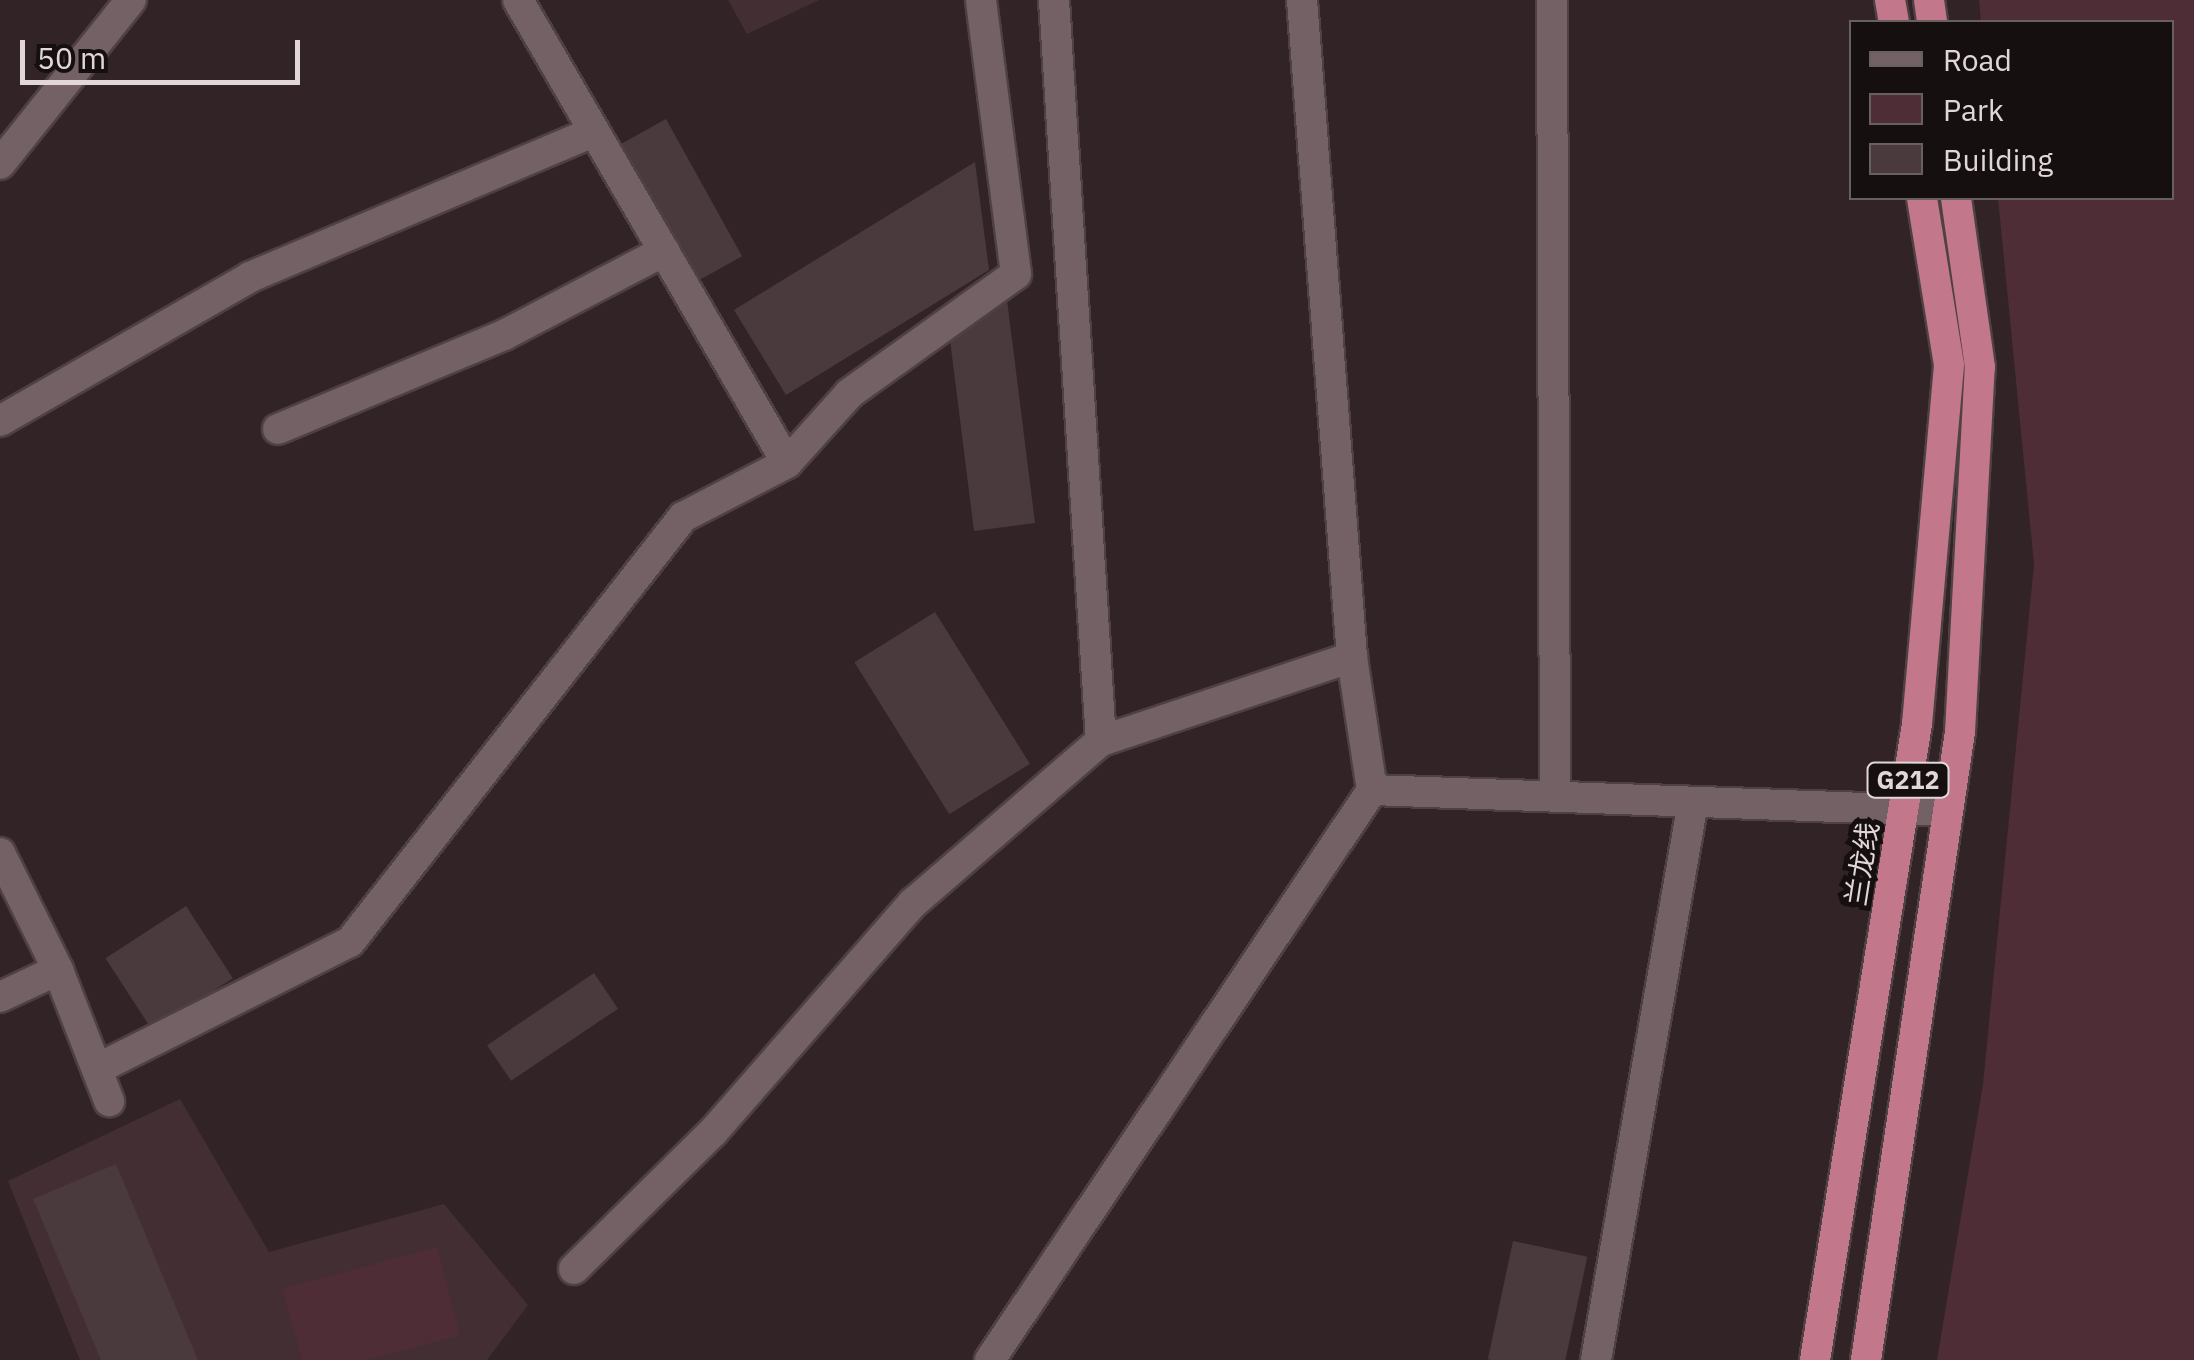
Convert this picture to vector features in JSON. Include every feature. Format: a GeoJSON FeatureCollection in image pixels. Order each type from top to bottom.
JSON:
{"type":"FeatureCollection","features":[{"type":"Feature","properties":{"kind":"highway","name":"兰龙线"},"geometry":{"type":"LineString","coordinates":[[1815,1360],[1917,724],[1948,365],[1922,200]]}},
{"type":"Feature","properties":{"kind":"highway","name":"G212"},"geometry":{"type":"LineString","coordinates":[[1866,1360],[1960,732],[1980,367],[1956,200]]}},
{"type":"Feature","properties":{"kind":"street"},"geometry":{"type":"LineString","coordinates":[[0,164],[131,0]]}},
{"type":"Feature","properties":{"kind":"street"},"geometry":{"type":"LineString","coordinates":[[518,0],[787,463]]}},
{"type":"Feature","properties":{"kind":"street"},"geometry":{"type":"LineString","coordinates":[[97,1069],[350,942],[683,517],[787,463],[850,393],[1016,274],[980,0]]}},
{"type":"Feature","properties":{"kind":"street"},"geometry":{"type":"LineString","coordinates":[[1054,0],[1101,741]]}},
{"type":"Feature","properties":{"kind":"street"},"geometry":{"type":"LineString","coordinates":[[990,1360],[1372,790],[1352,657],[1302,0]]}},
{"type":"Feature","properties":{"kind":"street"},"geometry":{"type":"LineString","coordinates":[[1552,0],[1554,797]]}},
{"type":"Feature","properties":{"kind":"street"},"geometry":{"type":"LineString","coordinates":[[0,421],[250,277],[594,132]]}},
{"type":"Feature","properties":{"kind":"street"},"geometry":{"type":"LineString","coordinates":[[278,429],[504,336],[664,251]]}},
{"type":"Feature","properties":{"kind":"street"},"geometry":{"type":"LineString","coordinates":[[574,1269],[713,1132],[913,903],[1101,741],[1352,657]]}},
{"type":"Feature","properties":{"kind":"street"},"geometry":{"type":"LineString","coordinates":[[1372,790],[1948,810]]}},
{"type":"Feature","properties":{"kind":"street"},"geometry":{"type":"LineString","coordinates":[[1596,1360],[1693,802]]}},
{"type":"Feature","properties":{"kind":"street"},"geometry":{"type":"LineString","coordinates":[[0,853],[58,970],[109,1101]]}},
{"type":"Feature","properties":{"kind":"street"},"geometry":{"type":"LineString","coordinates":[[0,997],[58,970]]}},
{"type":"Feature","properties":{"kind":"shaded area"},"geometry":{"type":"Polygon","coordinates":[[[728,0],[819,0],[747,34],[728,0]]]}},
{"type":"Feature","properties":{"kind":"shaded area"},"geometry":{"type":"Polygon","coordinates":[[[180,1099],[269,1252],[444,1204],[528,1305],[487,1360],[80,1360],[8,1181],[180,1099]]]}},
{"type":"Feature","properties":{"kind":"green space"},"geometry":{"type":"Polygon","coordinates":[[[1979,0],[2194,0],[2194,1360],[1937,1360],[1983,1084],[2034,564],[1998,200],[2174,200],[2174,20],[1981,20],[1979,0]]]}},
{"type":"Feature","properties":{"kind":"green space"},"geometry":{"type":"Polygon","coordinates":[[[437,1247],[460,1335],[368,1360],[302,1360],[282,1289],[437,1247]]]}},
{"type":"Feature","properties":{"kind":"building"},"geometry":{"type":"Polygon","coordinates":[[[666,119],[742,256],[694,283],[618,146],[666,119]]]}},
{"type":"Feature","properties":{"kind":"building"},"geometry":{"type":"Polygon","coordinates":[[[975,162],[989,270],[786,395],[734,310],[975,162]]]}},
{"type":"Feature","properties":{"kind":"building"},"geometry":{"type":"Polygon","coordinates":[[[1006,292],[1035,523],[974,531],[949,332],[1006,292]]]}},
{"type":"Feature","properties":{"kind":"building"},"geometry":{"type":"Polygon","coordinates":[[[935,612],[1030,764],[949,814],[854,662],[935,612]]]}},
{"type":"Feature","properties":{"kind":"building"},"geometry":{"type":"Polygon","coordinates":[[[186,906],[233,978],[152,1030],[105,958],[186,906]]]}},
{"type":"Feature","properties":{"kind":"building"},"geometry":{"type":"Polygon","coordinates":[[[594,973],[618,1009],[511,1081],[487,1045],[594,973]]]}},
{"type":"Feature","properties":{"kind":"building"},"geometry":{"type":"Polygon","coordinates":[[[116,1164],[198,1360],[101,1360],[33,1199],[116,1164]]]}},
{"type":"Feature","properties":{"kind":"building"},"geometry":{"type":"Polygon","coordinates":[[[1513,1241],[1587,1257],[1565,1360],[1488,1359],[1513,1241]]]}}]}
